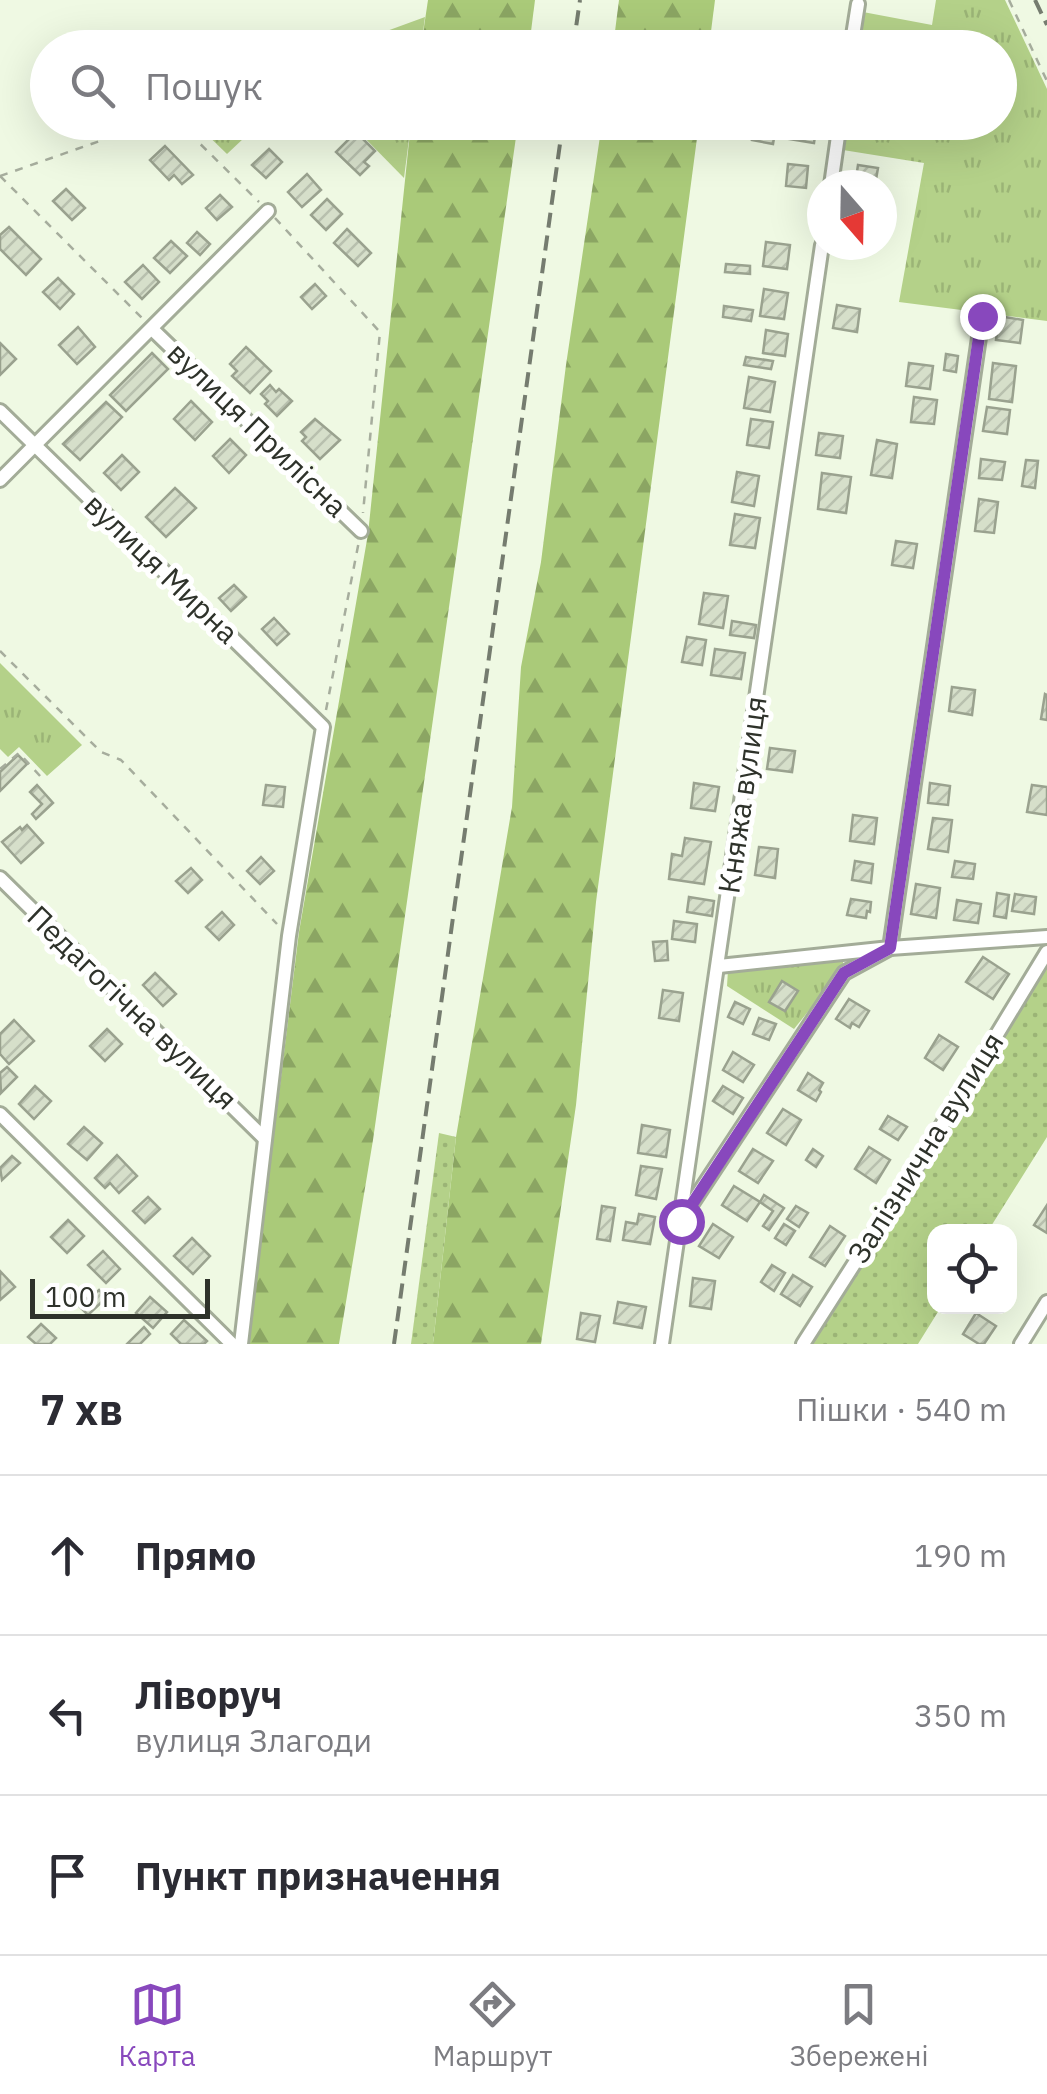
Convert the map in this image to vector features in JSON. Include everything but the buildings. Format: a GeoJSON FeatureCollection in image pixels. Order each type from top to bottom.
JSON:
{"type":"FeatureCollection","features":[{"type":"Feature","properties":{"kind":"street"},"geometry":{"type":"LineString","coordinates":[[854,30],[858,4]]}},
{"type":"Feature","properties":{"kind":"street"},"geometry":{"type":"LineString","coordinates":[[833,170],[837,140]]}},
{"type":"Feature","properties":{"kind":"street"},"geometry":{"type":"LineString","coordinates":[[0,480],[268,211]]}},
{"type":"Feature","properties":{"kind":"street","name":"Княжа вулиця"},"geometry":{"type":"LineString","coordinates":[[662,1344],[820,260]]}},
{"type":"Feature","properties":{"kind":"street"},"geometry":{"type":"LineString","coordinates":[[890,948],[982,316]]}},
{"type":"Feature","properties":{"kind":"street","name":"вулиця Прилісна"},"geometry":{"type":"LineString","coordinates":[[152,328],[361,531]]}},
{"type":"Feature","properties":{"kind":"street","name":"вулиця Мирна"},"geometry":{"type":"LineString","coordinates":[[0,411],[323,727],[289,936]]}},
{"type":"Feature","properties":{"kind":"street","name":"Педагогічна вулиця"},"geometry":{"type":"LineString","coordinates":[[0,878],[265,1138]]}},
{"type":"Feature","properties":{"kind":"street"},"geometry":{"type":"LineString","coordinates":[[241,1344],[289,936]]}},
{"type":"Feature","properties":{"kind":"street"},"geometry":{"type":"LineString","coordinates":[[718,966],[1047,937]]}},
{"type":"Feature","properties":{"kind":"street"},"geometry":{"type":"LineString","coordinates":[[681,1221],[844,973],[890,948]]}},
{"type":"Feature","properties":{"kind":"street","name":"Залізнична вулиця"},"geometry":{"type":"LineString","coordinates":[[803,1344],[925,1154],[1047,952]]}},
{"type":"Feature","properties":{"kind":"street"},"geometry":{"type":"LineString","coordinates":[[0,1114],[232,1344]]}},
{"type":"Feature","properties":{"kind":"street"},"geometry":{"type":"LineString","coordinates":[[1021,1344],[1047,1302]]}},
{"type":"Feature","properties":{"kind":"path"},"geometry":{"type":"LineString","coordinates":[[1009,0],[1047,81]]}},
{"type":"Feature","properties":{"kind":"path"},"geometry":{"type":"LineString","coordinates":[[103,140],[0,176],[152,328]]}},
{"type":"Feature","properties":{"kind":"path"},"geometry":{"type":"LineString","coordinates":[[196,140],[380,332]]}},
{"type":"Feature","properties":{"kind":"path"},"geometry":{"type":"LineString","coordinates":[[0,651],[101,752],[121,760],[289,936]]}},
{"type":"Feature","properties":{"kind":"path"},"geometry":{"type":"LineString","coordinates":[[1,766],[19,753],[41,776]]}},
{"type":"Feature","properties":{"kind":"green space"},"geometry":{"type":"Polygon","coordinates":[[[428,0],[535,0],[531,30],[424,30],[428,0]]]}},
{"type":"Feature","properties":{"kind":"green space"},"geometry":{"type":"Polygon","coordinates":[[[619,0],[715,0],[711,30],[615,30],[619,0]]]}},
{"type":"Feature","properties":{"kind":"green space"},"geometry":{"type":"Polygon","coordinates":[[[936,0],[1005,0],[1047,89],[1047,321],[899,302],[924,163],[843,150],[844,140],[1017,140],[1017,30],[860,30],[863,12],[932,25],[936,0]]]}},
{"type":"Feature","properties":{"kind":"green space"},"geometry":{"type":"Polygon","coordinates":[[[425,17],[423,30],[389,30],[425,17]]]}},
{"type":"Feature","properties":{"kind":"green space"},"geometry":{"type":"Polygon","coordinates":[[[213,140],[242,140],[227,154],[213,140]]]}},
{"type":"Feature","properties":{"kind":"green space"},"geometry":{"type":"Polygon","coordinates":[[[367,140],[409,140],[404,178],[367,140]]]}},
{"type":"Feature","properties":{"kind":"green space"},"geometry":{"type":"Polygon","coordinates":[[[409,140],[516,140],[373,1140],[339,1344],[248,1344],[299,932],[368,534],[409,140]]]}},
{"type":"Feature","properties":{"kind":"green space"},"geometry":{"type":"Polygon","coordinates":[[[599,140],[697,140],[596,902],[576,1105],[541,1344],[433,1344],[456,1137],[512,807],[521,667],[541,562],[599,140]]]}},
{"type":"Feature","properties":{"kind":"green space"},"geometry":{"type":"Polygon","coordinates":[[[0,663],[82,745],[47,776],[19,747],[8,757],[0,749],[0,663]]]}},
{"type":"Feature","properties":{"kind":"green space"},"geometry":{"type":"Polygon","coordinates":[[[843,958],[843,968],[794,1029],[727,986],[728,970],[843,958]]]}},
{"type":"Feature","properties":{"kind":"green space"},"geometry":{"type":"Polygon","coordinates":[[[1047,963],[1047,1137],[992,1224],[927,1224],[927,1314],[937,1314],[918,1344],[810,1344],[1047,963]]]}},
{"type":"Feature","properties":{"kind":"green space"},"geometry":{"type":"Polygon","coordinates":[[[439,1133],[456,1137],[433,1344],[411,1344],[439,1133]]]}},
{"type":"Feature","properties":{"kind":"railway"},"geometry":{"type":"LineString","coordinates":[[576,30],[580,0]]}},
{"type":"Feature","properties":{"kind":"railway"},"geometry":{"type":"LineString","coordinates":[[1035,0],[1047,25]]}},
{"type":"Feature","properties":{"kind":"railway"},"geometry":{"type":"LineString","coordinates":[[394,1344],[561,140]]}},
{"type":"Feature","properties":{"kind":"route"},"geometry":{"type":"LineString","coordinates":[[681,1221],[844,973],[890,948],[982,316]]}}]}
